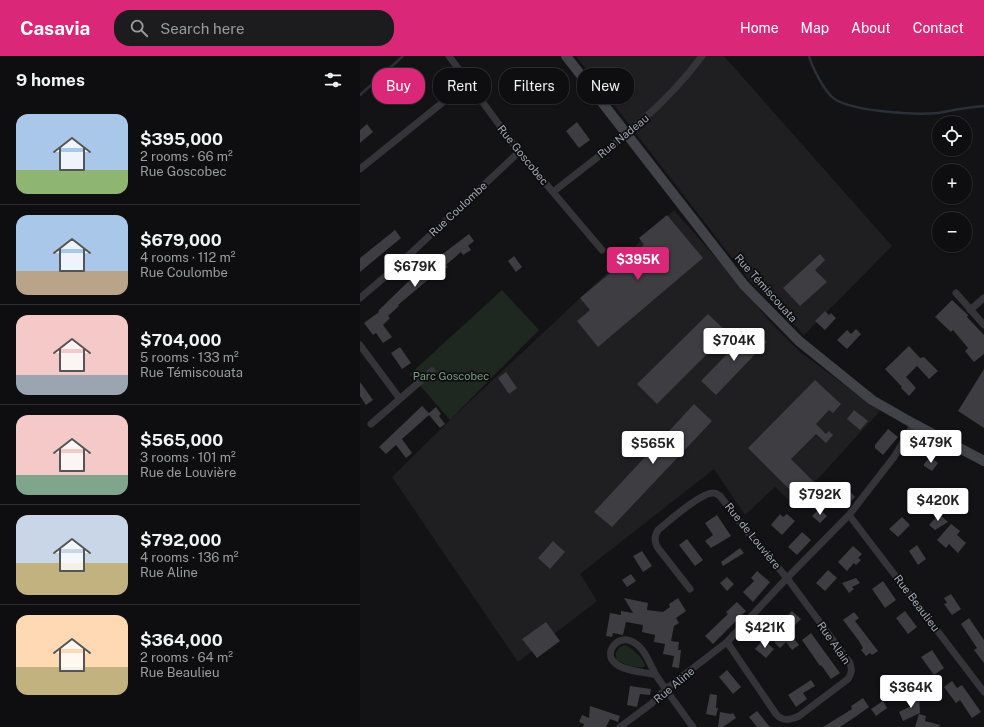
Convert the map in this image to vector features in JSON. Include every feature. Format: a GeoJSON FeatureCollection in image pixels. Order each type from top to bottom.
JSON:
{"type":"FeatureCollection","features":[{"type":"Feature","properties":{"kind":"main road","name":"Rue Témiscouata"},"geometry":{"type":"LineString","coordinates":[[566,56],[744,285],[799,342],[872,400],[984,461]]}},
{"type":"Feature","properties":{"kind":"street","name":"Rue Goscobec"},"geometry":{"type":"LineString","coordinates":[[449,56],[458,68]]}},
{"type":"Feature","properties":{"kind":"street","name":"Rue Nadeau"},"geometry":{"type":"LineString","coordinates":[[553,192],[627,134],[651,113],[673,92],[702,56]]}},
{"type":"Feature","properties":{"kind":"street"},"geometry":{"type":"LineString","coordinates":[[360,168],[440,104]]}},
{"type":"Feature","properties":{"kind":"street","name":"Rue Goscobec"},"geometry":{"type":"LineString","coordinates":[[484,104],[519,152],[602,250]]}},
{"type":"Feature","properties":{"kind":"street","name":"Rue Coulombe"},"geometry":{"type":"LineString","coordinates":[[360,298],[519,152]]}},
{"type":"Feature","properties":{"kind":"street"},"geometry":{"type":"LineString","coordinates":[[956,293],[984,325]]}},
{"type":"Feature","properties":{"kind":"street"},"geometry":{"type":"LineString","coordinates":[[970,310],[984,298]]}},
{"type":"Feature","properties":{"kind":"street"},"geometry":{"type":"LineString","coordinates":[[360,345],[400,399]]}},
{"type":"Feature","properties":{"kind":"street"},"geometry":{"type":"LineString","coordinates":[[371,424],[432,371]]}},
{"type":"Feature","properties":{"kind":"street"},"geometry":{"type":"LineString","coordinates":[[727,642],[787,578],[850,515],[894,457],[914,424]]}},
{"type":"Feature","properties":{"kind":"street","name":"Rue de Louvière"},"geometry":{"type":"LineString","coordinates":[[690,589],[658,548],[654,541],[655,536],[658,530],[698,498],[706,494],[714,493],[720,496],[750,535],[787,578]]}},
{"type":"Feature","properties":{"kind":"street","name":"Rue Beaulieu"},"geometry":{"type":"LineString","coordinates":[[850,515],[984,692]]}},
{"type":"Feature","properties":{"kind":"street","name":"Rue Alain"},"geometry":{"type":"LineString","coordinates":[[727,642],[776,714],[780,718],[786,720],[792,720],[799,716],[848,679],[852,669],[850,663],[787,578]]}},
{"type":"Feature","properties":{"kind":"street"},"geometry":{"type":"LineString","coordinates":[[656,675],[621,667],[614,663],[611,658],[611,651],[614,645],[619,641],[626,639],[638,645],[645,654],[656,675],[693,727]]}},
{"type":"Feature","properties":{"kind":"street","name":"Rue Aline"},"geometry":{"type":"LineString","coordinates":[[620,727],[651,704],[666,689],[727,642]]}},
{"type":"Feature","properties":{"kind":"shaded area"},"geometry":{"type":"Polygon","coordinates":[[[576,56],[724,56],[892,246],[804,335],[750,281],[613,104],[634,104],[634,68],[585,68],[576,56]]]}},
{"type":"Feature","properties":{"kind":"shaded area"},"geometry":{"type":"Polygon","coordinates":[[[674,210],[747,293],[770,322],[800,352],[880,411],[794,505],[775,487],[745,515],[714,469],[580,574],[597,601],[518,662],[392,477],[450,420],[674,210]]]}},
{"type":"Feature","properties":{"kind":"green space","name":"Parc Goscobec"},"geometry":{"type":"Polygon","coordinates":[[[502,290],[539,330],[450,420],[410,374],[502,290]]]}},
{"type":"Feature","properties":{"kind":"green space"},"geometry":{"type":"Polygon","coordinates":[[[624,645],[633,650],[639,656],[644,662],[644,667],[630,666],[617,660],[617,651],[624,645]]]}},
{"type":"Feature","properties":{"kind":"building"},"geometry":{"type":"Polygon","coordinates":[[[577,122],[590,140],[579,148],[566,131],[577,122]]]}},
{"type":"Feature","properties":{"kind":"building"},"geometry":{"type":"Polygon","coordinates":[[[367,124],[373,132],[360,143],[360,130],[367,124]]]}},
{"type":"Feature","properties":{"kind":"building"},"geometry":{"type":"Polygon","coordinates":[[[667,215],[703,258],[598,347],[577,321],[590,310],[580,298],[644,245],[639,238],[667,215]]]}},
{"type":"Feature","properties":{"kind":"building"},"geometry":{"type":"Polygon","coordinates":[[[395,230],[401,238],[360,272],[360,258],[395,230]]]}},
{"type":"Feature","properties":{"kind":"building"},"geometry":{"type":"Polygon","coordinates":[[[469,234],[474,241],[468,246],[471,250],[463,255],[461,252],[446,265],[448,267],[439,274],[438,272],[423,284],[398,305],[399,306],[388,316],[390,318],[383,325],[392,337],[383,343],[376,333],[373,335],[364,323],[379,312],[378,311],[415,275],[469,234]]]}},
{"type":"Feature","properties":{"kind":"building"},"geometry":{"type":"Polygon","coordinates":[[[820,254],[825,260],[815,270],[827,282],[800,306],[783,288],[820,254]]]}},
{"type":"Feature","properties":{"kind":"building"},"geometry":{"type":"Polygon","coordinates":[[[514,256],[522,267],[516,272],[508,261],[514,256]]]}},
{"type":"Feature","properties":{"kind":"building"},"geometry":{"type":"Polygon","coordinates":[[[952,300],[968,315],[967,317],[984,335],[984,354],[974,362],[965,351],[968,348],[953,330],[951,332],[935,317],[952,300]]]}},
{"type":"Feature","properties":{"kind":"building"},"geometry":{"type":"Polygon","coordinates":[[[825,311],[829,315],[831,313],[836,318],[825,330],[815,321],[825,311]]]}},
{"type":"Feature","properties":{"kind":"building"},"geometry":{"type":"Polygon","coordinates":[[[708,314],[728,333],[657,404],[637,384],[708,314]]]}},
{"type":"Feature","properties":{"kind":"building"},"geometry":{"type":"Polygon","coordinates":[[[752,328],[767,342],[716,395],[701,381],[752,328]]]}},
{"type":"Feature","properties":{"kind":"building"},"geometry":{"type":"Polygon","coordinates":[[[856,329],[861,334],[847,349],[837,340],[847,330],[851,334],[856,329]]]}},
{"type":"Feature","properties":{"kind":"building"},"geometry":{"type":"Polygon","coordinates":[[[909,346],[920,358],[924,357],[938,371],[929,379],[917,366],[906,377],[916,388],[909,396],[885,369],[909,346]]]}},
{"type":"Feature","properties":{"kind":"building"},"geometry":{"type":"Polygon","coordinates":[[[400,347],[411,363],[402,369],[391,353],[400,347]]]}},
{"type":"Feature","properties":{"kind":"building"},"geometry":{"type":"Polygon","coordinates":[[[984,369],[984,428],[958,411],[984,369]]]}},
{"type":"Feature","properties":{"kind":"building"},"geometry":{"type":"Polygon","coordinates":[[[506,372],[517,388],[509,394],[498,378],[506,372]]]}},
{"type":"Feature","properties":{"kind":"building"},"geometry":{"type":"Polygon","coordinates":[[[815,380],[841,404],[833,413],[829,410],[816,424],[826,434],[829,431],[833,435],[826,443],[816,434],[791,459],[819,487],[803,503],[748,448],[815,380]]]}},
{"type":"Feature","properties":{"kind":"building"},"geometry":{"type":"Polygon","coordinates":[[[360,382],[373,400],[366,405],[360,396],[360,382]]]}},
{"type":"Feature","properties":{"kind":"building"},"geometry":{"type":"Polygon","coordinates":[[[694,404],[712,421],[612,527],[594,512],[694,404]]]}},
{"type":"Feature","properties":{"kind":"building"},"geometry":{"type":"Polygon","coordinates":[[[422,406],[429,413],[436,407],[441,414],[439,416],[445,424],[440,428],[429,415],[402,439],[412,453],[406,458],[396,445],[386,454],[379,447],[422,406]]]}},
{"type":"Feature","properties":{"kind":"building"},"geometry":{"type":"Polygon","coordinates":[[[854,410],[868,421],[860,430],[847,419],[854,410]]]}},
{"type":"Feature","properties":{"kind":"building"},"geometry":{"type":"Polygon","coordinates":[[[888,429],[898,437],[883,455],[875,448],[875,445],[888,429]]]}},
{"type":"Feature","properties":{"kind":"building"},"geometry":{"type":"Polygon","coordinates":[[[930,457],[938,463],[932,471],[924,466],[930,457]]]}},
{"type":"Feature","properties":{"kind":"building"},"geometry":{"type":"Polygon","coordinates":[[[847,488],[855,497],[844,508],[836,499],[847,488]]]}},
{"type":"Feature","properties":{"kind":"building"},"geometry":{"type":"Polygon","coordinates":[[[929,495],[936,501],[928,510],[921,504],[929,495]]]}},
{"type":"Feature","properties":{"kind":"building"},"geometry":{"type":"Polygon","coordinates":[[[819,509],[827,516],[820,523],[812,516],[819,509]]]}},
{"type":"Feature","properties":{"kind":"building"},"geometry":{"type":"Polygon","coordinates":[[[780,514],[783,517],[787,514],[795,521],[782,535],[771,525],[780,514]]]}},
{"type":"Feature","properties":{"kind":"building"},"geometry":{"type":"Polygon","coordinates":[[[939,514],[948,522],[935,530],[929,525],[939,514]]]}},
{"type":"Feature","properties":{"kind":"building"},"geometry":{"type":"Polygon","coordinates":[[[717,515],[731,536],[711,548],[705,541],[713,535],[705,523],[717,515]]]}},
{"type":"Feature","properties":{"kind":"building"},"geometry":{"type":"Polygon","coordinates":[[[902,517],[910,525],[898,537],[889,529],[902,517]]]}},
{"type":"Feature","properties":{"kind":"building"},"geometry":{"type":"Polygon","coordinates":[[[951,524],[960,531],[957,535],[966,543],[958,553],[949,544],[946,548],[937,540],[951,524]]]}},
{"type":"Feature","properties":{"kind":"building"},"geometry":{"type":"Polygon","coordinates":[[[802,532],[811,540],[797,555],[788,547],[802,532]]]}},
{"type":"Feature","properties":{"kind":"building"},"geometry":{"type":"Polygon","coordinates":[[[687,539],[703,560],[695,566],[679,545],[687,539]]]}},
{"type":"Feature","properties":{"kind":"building"},"geometry":{"type":"Polygon","coordinates":[[[553,541],[565,552],[550,569],[538,558],[553,541]]]}},
{"type":"Feature","properties":{"kind":"building"},"geometry":{"type":"Polygon","coordinates":[[[917,545],[926,559],[918,565],[909,551],[917,545]]]}},
{"type":"Feature","properties":{"kind":"building"},"geometry":{"type":"Polygon","coordinates":[[[853,546],[862,554],[858,558],[861,560],[856,565],[854,563],[847,571],[838,562],[853,546]]]}},
{"type":"Feature","properties":{"kind":"building"},"geometry":{"type":"Polygon","coordinates":[[[740,548],[744,553],[723,566],[721,562],[740,548]]]}},
{"type":"Feature","properties":{"kind":"building"},"geometry":{"type":"Polygon","coordinates":[[[642,551],[652,566],[643,572],[633,556],[642,551]]]}},
{"type":"Feature","properties":{"kind":"building"},"geometry":{"type":"Polygon","coordinates":[[[828,570],[837,578],[825,591],[816,583],[828,570]]]}},
{"type":"Feature","properties":{"kind":"building"},"geometry":{"type":"Polygon","coordinates":[[[757,571],[770,582],[753,602],[743,592],[754,581],[751,578],[757,571]]]}},
{"type":"Feature","properties":{"kind":"building"},"geometry":{"type":"Polygon","coordinates":[[[631,574],[636,581],[627,587],[622,580],[631,574]]]}},
{"type":"Feature","properties":{"kind":"building"},"geometry":{"type":"Polygon","coordinates":[[[727,577],[734,584],[727,591],[720,583],[727,577]]]}},
{"type":"Feature","properties":{"kind":"building"},"geometry":{"type":"Polygon","coordinates":[[[856,578],[860,583],[852,587],[854,589],[849,593],[842,583],[856,578]]]}},
{"type":"Feature","properties":{"kind":"building"},"geometry":{"type":"Polygon","coordinates":[[[883,581],[896,600],[885,608],[872,589],[883,581]]]}},
{"type":"Feature","properties":{"kind":"building"},"geometry":{"type":"Polygon","coordinates":[[[951,594],[961,609],[952,615],[944,604],[947,603],[944,598],[951,594]]]}},
{"type":"Feature","properties":{"kind":"building"},"geometry":{"type":"Polygon","coordinates":[[[624,598],[648,603],[647,610],[663,612],[670,607],[669,604],[678,598],[686,611],[676,618],[679,623],[674,626],[671,641],[679,642],[678,650],[681,650],[679,668],[672,667],[674,656],[663,654],[665,644],[654,642],[655,635],[642,632],[643,625],[626,622],[623,635],[613,633],[612,637],[606,636],[610,613],[621,615],[621,611],[633,613],[624,598]]]}},
{"type":"Feature","properties":{"kind":"building"},"geometry":{"type":"Polygon","coordinates":[[[737,602],[746,611],[713,644],[705,636],[728,614],[726,612],[737,602]]]}},
{"type":"Feature","properties":{"kind":"building"},"geometry":{"type":"Polygon","coordinates":[[[792,611],[801,619],[789,631],[781,622],[792,611]]]}},
{"type":"Feature","properties":{"kind":"building"},"geometry":{"type":"Polygon","coordinates":[[[905,611],[917,627],[908,634],[896,618],[905,611]]]}},
{"type":"Feature","properties":{"kind":"building"},"geometry":{"type":"Polygon","coordinates":[[[854,612],[859,618],[855,621],[878,651],[872,655],[870,653],[866,656],[861,650],[863,648],[859,641],[843,620],[854,612]]]}},
{"type":"Feature","properties":{"kind":"building"},"geometry":{"type":"Polygon","coordinates":[[[969,618],[984,640],[984,663],[974,650],[977,648],[961,624],[969,618]]]}},
{"type":"Feature","properties":{"kind":"building"},"geometry":{"type":"Polygon","coordinates":[[[546,622],[560,641],[537,658],[522,639],[546,622]]]}},
{"type":"Feature","properties":{"kind":"building"},"geometry":{"type":"Polygon","coordinates":[[[788,631],[799,645],[792,650],[786,642],[780,648],[774,642],[788,631]]]}},
{"type":"Feature","properties":{"kind":"building"},"geometry":{"type":"Polygon","coordinates":[[[811,633],[840,673],[831,679],[802,640],[811,633]]]}},
{"type":"Feature","properties":{"kind":"building"},"geometry":{"type":"Polygon","coordinates":[[[761,642],[763,645],[766,642],[774,649],[766,658],[755,649],[761,642]]]}},
{"type":"Feature","properties":{"kind":"building"},"geometry":{"type":"Polygon","coordinates":[[[932,650],[944,668],[934,675],[921,657],[932,650]]]}},
{"type":"Feature","properties":{"kind":"building"},"geometry":{"type":"Polygon","coordinates":[[[727,670],[741,687],[733,694],[719,677],[727,670]]]}},
{"type":"Feature","properties":{"kind":"building"},"geometry":{"type":"Polygon","coordinates":[[[887,675],[896,676],[895,680],[901,681],[900,687],[895,686],[894,689],[885,688],[886,686],[882,686],[883,679],[886,679],[887,675]]]}},
{"type":"Feature","properties":{"kind":"building"},"geometry":{"type":"Polygon","coordinates":[[[811,680],[815,686],[803,693],[807,699],[796,707],[788,695],[811,680]]]}},
{"type":"Feature","properties":{"kind":"building"},"geometry":{"type":"Polygon","coordinates":[[[952,681],[957,688],[962,685],[981,712],[972,718],[960,700],[956,703],[944,687],[952,681]]]}},
{"type":"Feature","properties":{"kind":"building"},"geometry":{"type":"Polygon","coordinates":[[[630,686],[651,689],[650,695],[640,694],[637,707],[627,705],[630,686]]]}},
{"type":"Feature","properties":{"kind":"building"},"geometry":{"type":"Polygon","coordinates":[[[710,694],[717,695],[716,708],[718,708],[716,716],[706,714],[710,694]]]}},
{"type":"Feature","properties":{"kind":"building"},"geometry":{"type":"Polygon","coordinates":[[[911,696],[919,696],[920,713],[903,721],[899,712],[911,706],[911,696]]]}},
{"type":"Feature","properties":{"kind":"building"},"geometry":{"type":"Polygon","coordinates":[[[863,698],[869,707],[840,727],[823,727],[852,709],[851,706],[863,698]]]}},
{"type":"Feature","properties":{"kind":"building"},"geometry":{"type":"Polygon","coordinates":[[[883,701],[887,708],[876,716],[871,709],[883,701]]]}},
{"type":"Feature","properties":{"kind":"building"},"geometry":{"type":"Polygon","coordinates":[[[590,706],[620,716],[618,722],[610,719],[606,727],[583,727],[584,724],[579,722],[582,715],[589,718],[590,706]]]}},
{"type":"Feature","properties":{"kind":"building"},"geometry":{"type":"Polygon","coordinates":[[[757,711],[770,727],[757,727],[749,717],[757,711]]]}},
{"type":"Feature","properties":{"kind":"building"},"geometry":{"type":"Polygon","coordinates":[[[720,712],[733,713],[736,718],[723,727],[718,727],[720,712]]]}},
{"type":"Feature","properties":{"kind":"building"},"geometry":{"type":"Polygon","coordinates":[[[919,714],[926,716],[925,721],[940,725],[939,727],[915,727],[919,714]]]}},
{"type":"Feature","properties":{"kind":"waterway"},"geometry":{"type":"LineString","coordinates":[[360,95],[403,56]]}},
{"type":"Feature","properties":{"kind":"waterway"},"geometry":{"type":"LineString","coordinates":[[809,56],[818,77],[831,96],[851,106],[899,113],[928,114],[984,106]]}}]}
